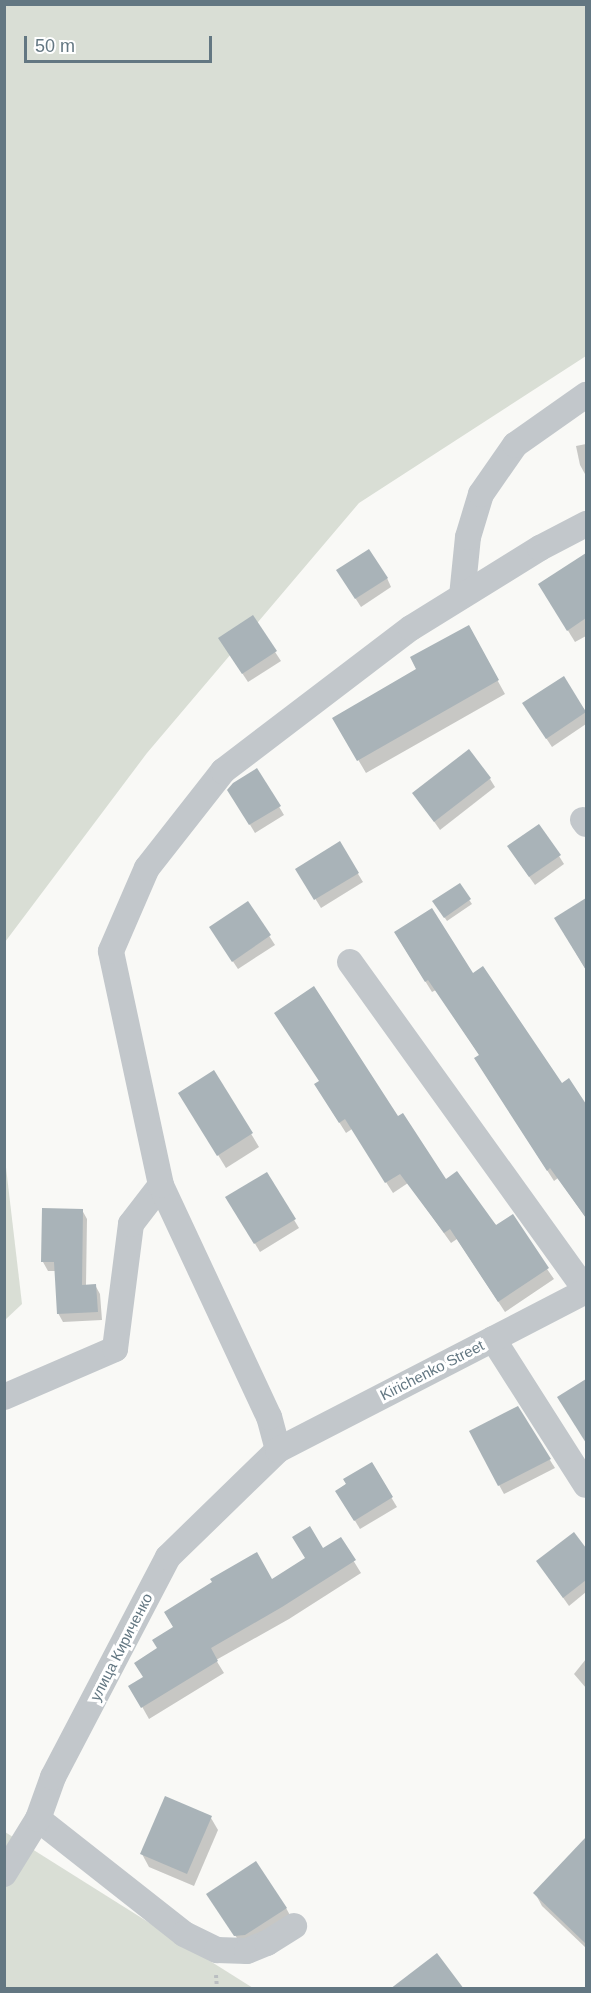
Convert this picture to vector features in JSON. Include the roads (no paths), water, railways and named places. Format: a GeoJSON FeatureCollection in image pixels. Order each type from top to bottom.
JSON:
{"type":"FeatureCollection","features":[{"type":"Feature","properties":{"kind":"street"},"geometry":{"type":"LineString","coordinates":[[462,596],[468,537],[481,494],[515,445],[586,395]]}},
{"type":"Feature","properties":{"kind":"street"},"geometry":{"type":"LineString","coordinates":[[278,1450],[269,1417],[161,1185],[111,951],[147,868],[223,771],[411,628],[540,548],[586,524]]}},
{"type":"Feature","properties":{"kind":"street"},"geometry":{"type":"LineString","coordinates":[[350,962],[586,1291]]}},
{"type":"Feature","properties":{"kind":"street"},"geometry":{"type":"LineString","coordinates":[[4,1397],[115,1349],[131,1224],[161,1185]]}},
{"type":"Feature","properties":{"kind":"street","name":"Kirichenko Street"},"geometry":{"type":"LineString","coordinates":[[278,1450],[586,1291]]}},
{"type":"Feature","properties":{"kind":"street"},"geometry":{"type":"LineString","coordinates":[[493,1339],[586,1485]]}},
{"type":"Feature","properties":{"kind":"street","name":"улица Кириченко"},"geometry":{"type":"LineString","coordinates":[[4,1874],[38,1819],[53,1777],[168,1557],[278,1450]]}},
{"type":"Feature","properties":{"kind":"street"},"geometry":{"type":"LineString","coordinates":[[38,1819],[184,1934],[218,1950],[247,1951],[267,1943],[294,1926]]}}]}
